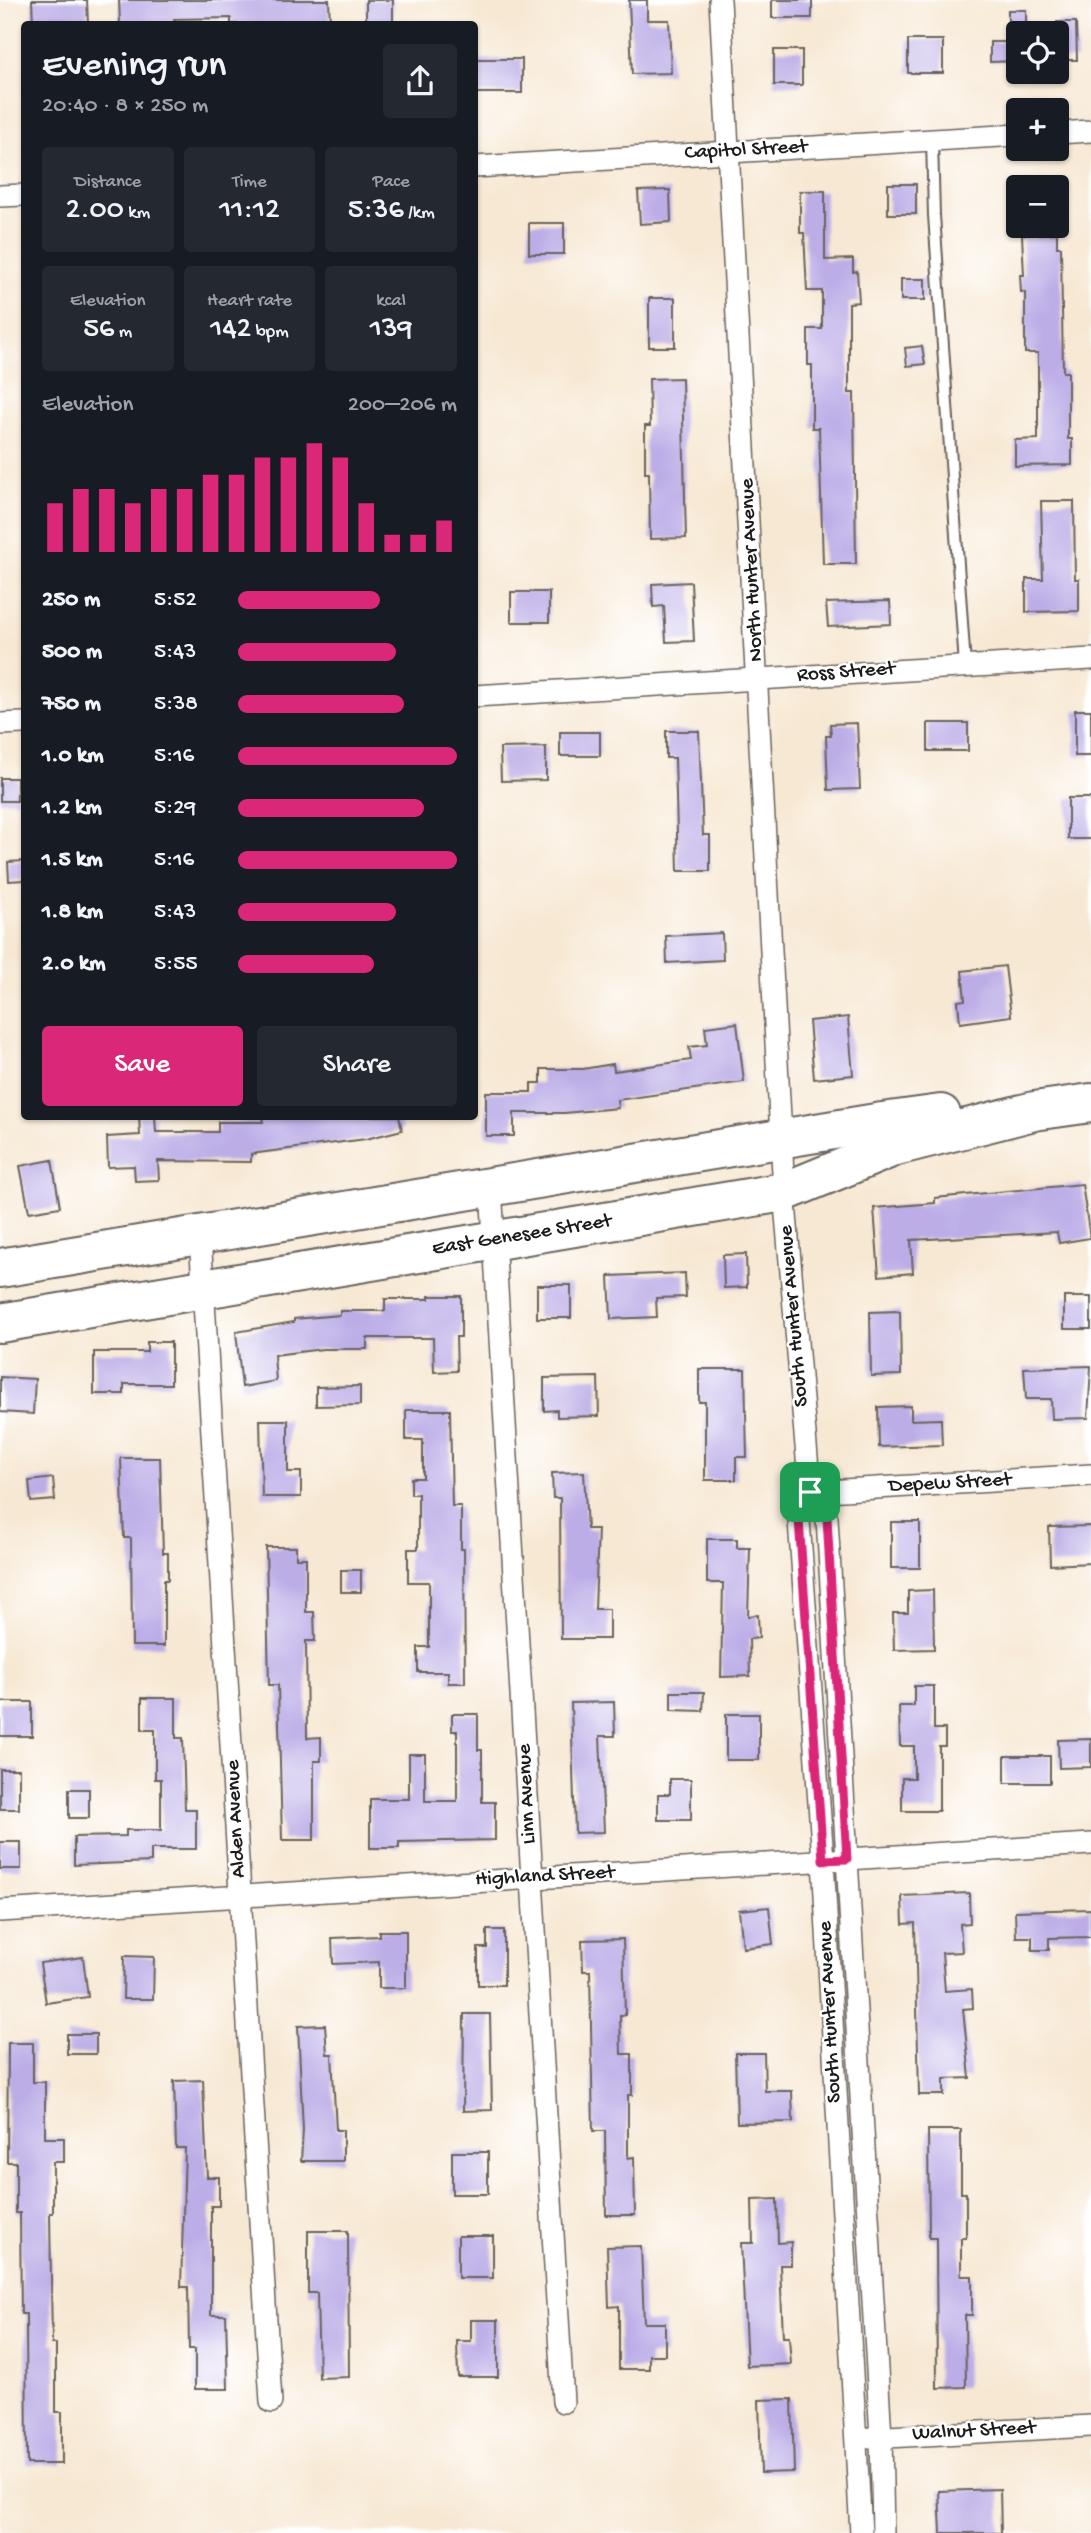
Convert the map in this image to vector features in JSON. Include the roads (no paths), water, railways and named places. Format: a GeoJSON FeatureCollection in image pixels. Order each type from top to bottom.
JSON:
{"type":"FeatureCollection","features":[{"type":"Feature","properties":{"kind":"highway","name":"East Genesee Street"},"geometry":{"type":"LineString","coordinates":[[0,1268],[916,1116],[1034,1111],[1091,1103]]}},
{"type":"Feature","properties":{"kind":"highway","name":"East Genesee Street"},"geometry":{"type":"LineString","coordinates":[[0,1323],[784,1192],[896,1146],[1034,1111]]}},
{"type":"Feature","properties":{"kind":"street","name":"North Hunter Avenue"},"geometry":{"type":"LineString","coordinates":[[720,0],[781,1139]]}},
{"type":"Feature","properties":{"kind":"street"},"geometry":{"type":"LineString","coordinates":[[1069,132],[1091,131]]}},
{"type":"Feature","properties":{"kind":"street","name":"Capitol Street"},"geometry":{"type":"LineString","coordinates":[[478,167],[1006,136]]}},
{"type":"Feature","properties":{"kind":"street"},"geometry":{"type":"LineString","coordinates":[[0,196],[21,195]]}},
{"type":"Feature","properties":{"kind":"street","name":"Ross Street"},"geometry":{"type":"LineString","coordinates":[[478,696],[1091,659]]}},
{"type":"Feature","properties":{"kind":"street"},"geometry":{"type":"LineString","coordinates":[[0,724],[21,723]]}},
{"type":"Feature","properties":{"kind":"street","name":"South Hunter Avenue"},"geometry":{"type":"LineString","coordinates":[[781,1139],[810,1492],[799,1520],[823,1860],[861,2533]]}},
{"type":"Feature","properties":{"kind":"street","name":"Linn Avenue"},"geometry":{"type":"LineString","coordinates":[[491,1187],[563,2402]]}},
{"type":"Feature","properties":{"kind":"street","name":"Alden Avenue"},"geometry":{"type":"LineString","coordinates":[[200,1236],[271,2402]]}},
{"type":"Feature","properties":{"kind":"street","name":"Depew Street"},"geometry":{"type":"LineString","coordinates":[[810,1492],[1091,1475]]}},
{"type":"Feature","properties":{"kind":"street","name":"South Hunter Avenue"},"geometry":{"type":"LineString","coordinates":[[810,1492],[827,1518],[881,2437],[883,2533]]}},
{"type":"Feature","properties":{"kind":"street","name":"Highland Street"},"geometry":{"type":"LineString","coordinates":[[0,1911],[1091,1844]]}},
{"type":"Feature","properties":{"kind":"street","name":"Walnut Street"},"geometry":{"type":"LineString","coordinates":[[856,2438],[1091,2426]]}},
{"type":"Feature","properties":{"kind":"lane"},"geometry":{"type":"LineString","coordinates":[[932,140],[951,498],[965,666]]}},
{"type":"Feature","properties":{"kind":"lane"},"geometry":{"type":"LineString","coordinates":[[805,1604],[832,1602]]}},
{"type":"Feature","properties":{"kind":"lane"},"geometry":{"type":"LineString","coordinates":[[811,1693],[837,1692]]}},
{"type":"Feature","properties":{"kind":"lane"},"geometry":{"type":"LineString","coordinates":[[829,1977],[854,1975]]}},
{"type":"Feature","properties":{"kind":"lane"},"geometry":{"type":"LineString","coordinates":[[834,2059],[858,2058]]}},
{"type":"Feature","properties":{"kind":"lane"},"geometry":{"type":"LineString","coordinates":[[838,2129],[862,2126]]}},
{"type":"Feature","properties":{"kind":"lane"},"geometry":{"type":"LineString","coordinates":[[846,2274],[871,2273]]}},
{"type":"Feature","properties":{"kind":"lane"},"geometry":{"type":"LineString","coordinates":[[851,2350],[876,2349]]}}]}
